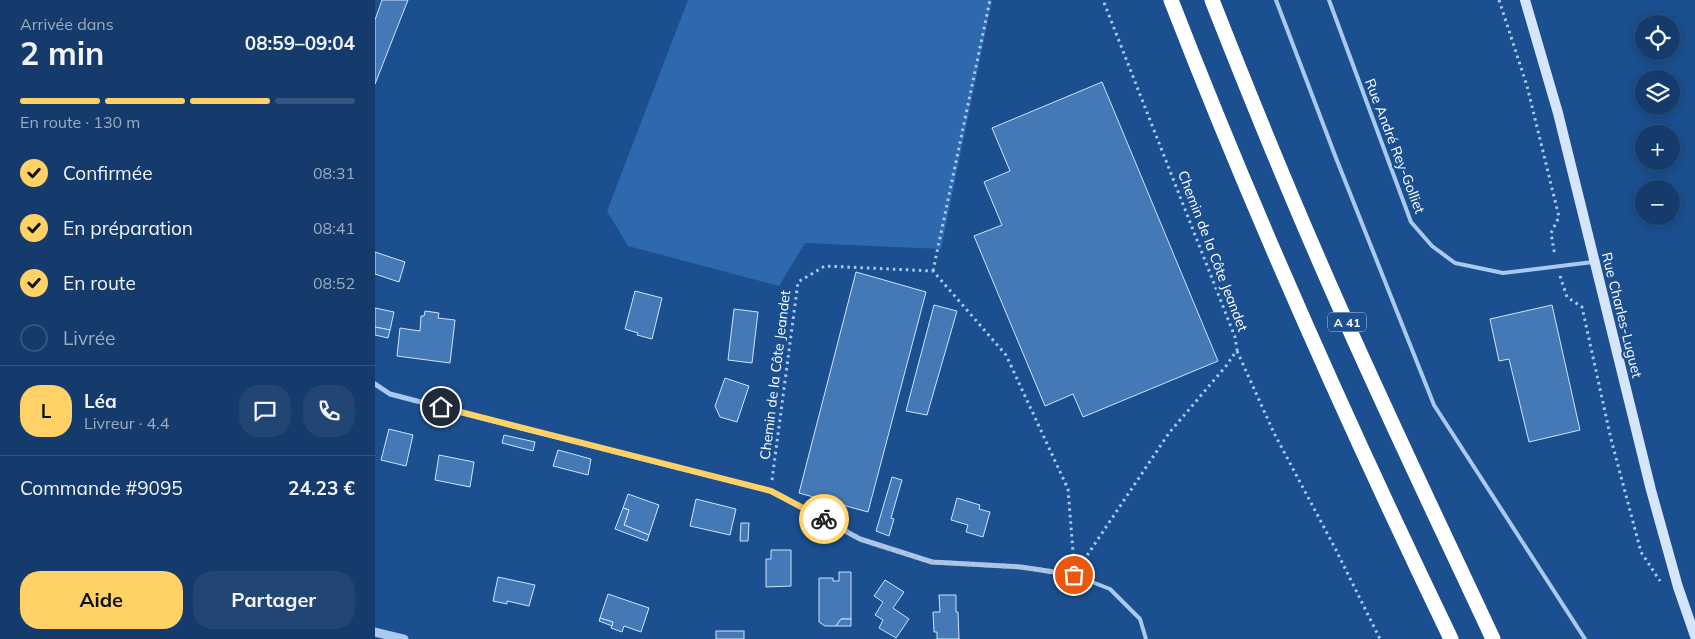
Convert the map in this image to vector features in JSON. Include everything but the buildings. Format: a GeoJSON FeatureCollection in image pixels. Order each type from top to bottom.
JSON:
{"type":"FeatureCollection","features":[{"type":"Feature","properties":{"kind":"highway","name":"A 41"},"geometry":{"type":"LineString","coordinates":[[1171,0],[1213,110],[1280,266],[1403,538],[1451,639]]}},
{"type":"Feature","properties":{"kind":"highway","name":"A 41"},"geometry":{"type":"LineString","coordinates":[[1212,0],[1320,261],[1397,434],[1493,639]]}},
{"type":"Feature","properties":{"kind":"main road","name":"Rue Charles-Luguet"},"geometry":{"type":"LineString","coordinates":[[1525,0],[1558,113],[1651,490],[1678,587],[1695,636]]}},
{"type":"Feature","properties":{"kind":"street"},"geometry":{"type":"LineString","coordinates":[[375,384],[390,394],[771,491],[860,539],[931,562],[1021,567],[1074,575]]}},
{"type":"Feature","properties":{"kind":"street"},"geometry":{"type":"LineString","coordinates":[[375,632],[404,639]]}},
{"type":"Feature","properties":{"kind":"lane"},"geometry":{"type":"LineString","coordinates":[[1277,0],[1336,158],[1434,405],[1585,639]]}},
{"type":"Feature","properties":{"kind":"lane","name":"Rue André Rey-Golliet"},"geometry":{"type":"LineString","coordinates":[[1329,0],[1411,222],[1432,246],[1455,263],[1503,273],[1557,268],[1595,261]]}},
{"type":"Feature","properties":{"kind":"lane"},"geometry":{"type":"LineString","coordinates":[[1074,575],[1110,589],[1140,619],[1146,639]]}},
{"type":"Feature","properties":{"kind":"path"},"geometry":{"type":"LineString","coordinates":[[990,0],[933,271],[1006,355],[1068,489],[1074,575]]}},
{"type":"Feature","properties":{"kind":"path","name":"Chemin de la Côte Jeandet"},"geometry":{"type":"LineString","coordinates":[[1074,575],[1169,432],[1226,366],[1237,350],[1235,337],[1103,0]]}},
{"type":"Feature","properties":{"kind":"path"},"geometry":{"type":"LineString","coordinates":[[1499,0],[1527,86],[1559,217],[1551,233],[1557,268],[1567,297],[1582,307],[1611,439],[1641,552],[1659,580],[1678,587]]}},
{"type":"Feature","properties":{"kind":"path","name":"Chemin de la Côte Jeandet"},"geometry":{"type":"LineString","coordinates":[[771,491],[798,282],[825,266],[933,271]]}},
{"type":"Feature","properties":{"kind":"path"},"geometry":{"type":"LineString","coordinates":[[1237,350],[1274,433],[1336,550],[1380,639]]}},
{"type":"Feature","properties":{"kind":"shaded area"},"geometry":{"type":"Polygon","coordinates":[[[688,0],[992,0],[941,249],[805,243],[779,286],[628,246],[607,211],[688,0]]]}},
{"type":"Feature","properties":{"kind":"way so far"},"geometry":{"type":"LineString","coordinates":[[824,519],[860,539],[931,562],[1021,567],[1074,575]]}},
{"type":"Feature","properties":{"kind":"route"},"geometry":{"type":"LineString","coordinates":[[441,407],[771,491],[824,519]]}}]}
